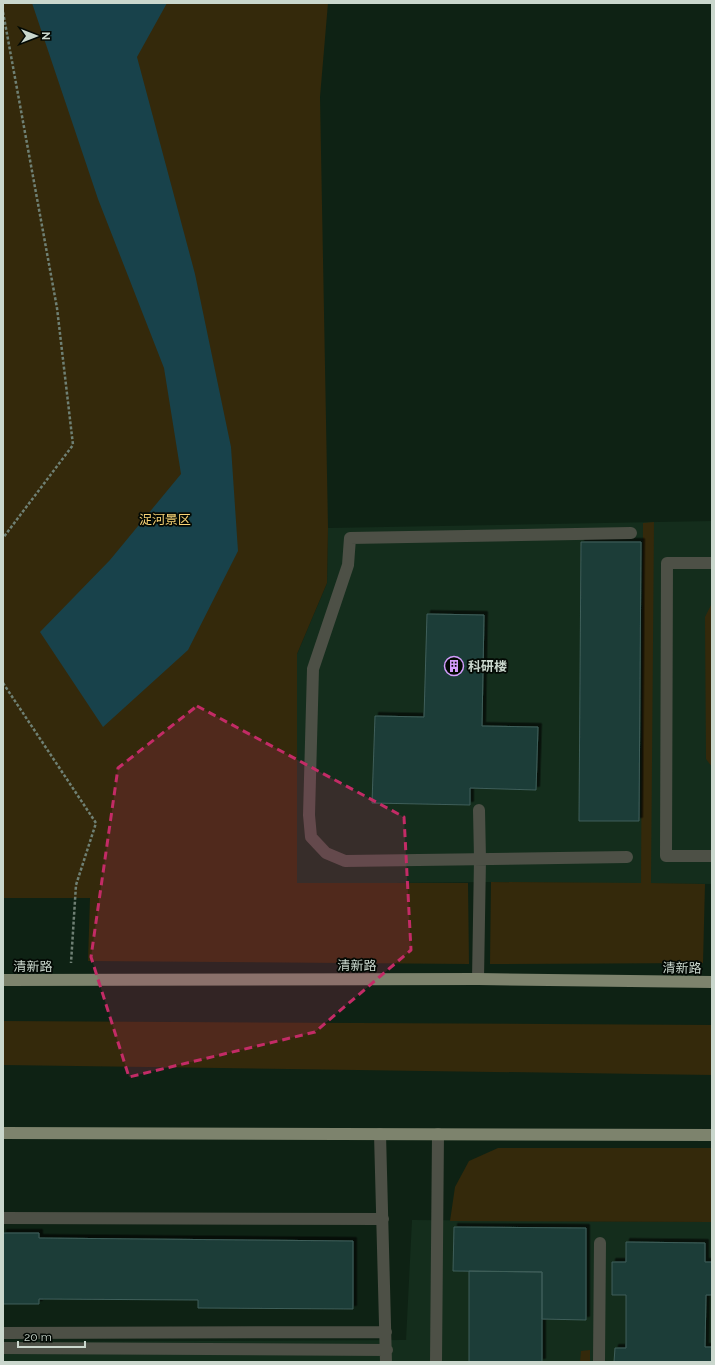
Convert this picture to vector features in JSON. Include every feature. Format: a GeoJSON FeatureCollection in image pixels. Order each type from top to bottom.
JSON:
{"type":"FeatureCollection","features":[{"type":"Feature","properties":{"kind":"main road","name":"清新路"},"geometry":{"type":"LineString","coordinates":[[3,980],[478,978],[712,982]]}},
{"type":"Feature","properties":{"kind":"main road"},"geometry":{"type":"LineString","coordinates":[[3,1133],[712,1135]]}},
{"type":"Feature","properties":{"kind":"street"},"geometry":{"type":"LineString","coordinates":[[627,857],[345,861],[326,853],[311,837],[309,815],[313,669],[348,565],[350,538],[631,533]]}},
{"type":"Feature","properties":{"kind":"street"},"geometry":{"type":"LineString","coordinates":[[712,563],[667,563],[666,809],[666,856],[712,856]]}},
{"type":"Feature","properties":{"kind":"street"},"geometry":{"type":"LineString","coordinates":[[478,978],[480,860],[479,810]]}},
{"type":"Feature","properties":{"kind":"street"},"geometry":{"type":"LineString","coordinates":[[3,1348],[386,1356],[380,1134]]}},
{"type":"Feature","properties":{"kind":"street"},"geometry":{"type":"LineString","coordinates":[[436,1362],[438,1134]]}},
{"type":"Feature","properties":{"kind":"street"},"geometry":{"type":"LineString","coordinates":[[3,1218],[383,1219]]}},
{"type":"Feature","properties":{"kind":"street"},"geometry":{"type":"LineString","coordinates":[[599,1362],[600,1243]]}},
{"type":"Feature","properties":{"kind":"street"},"geometry":{"type":"LineString","coordinates":[[3,1333],[386,1332]]}},
{"type":"Feature","properties":{"kind":"path"},"geometry":{"type":"LineString","coordinates":[[3,12],[57,308],[73,445],[3,538]]}},
{"type":"Feature","properties":{"kind":"path"},"geometry":{"type":"LineString","coordinates":[[3,683],[96,823],[76,885],[70,979]]}},
{"type":"Feature","properties":{"kind":"highlighted area"},"geometry":{"type":"Polygon","coordinates":[[[197,706],[404,817],[411,950],[315,1032],[129,1077],[91,957],[118,768],[197,706]]]}},
{"type":"Feature","properties":{"kind":"shaded area"},"geometry":{"type":"Polygon","coordinates":[[[712,521],[712,884],[491,882],[297,884],[297,654],[327,583],[328,528],[712,521]]]}},
{"type":"Feature","properties":{"kind":"shaded area"},"geometry":{"type":"Polygon","coordinates":[[[412,1220],[712,1222],[712,1362],[3,1362],[3,1342],[406,1340],[412,1220]]]}},
{"type":"Feature","properties":{"kind":"green space","name":"浞河景区"},"geometry":{"type":"Polygon","coordinates":[[[3,3],[328,3],[320,97],[328,528],[327,583],[297,654],[297,883],[468,883],[469,964],[88,961],[90,898],[3,898],[3,3]]]}},
{"type":"Feature","properties":{"kind":"green space"},"geometry":{"type":"Polygon","coordinates":[[[654,522],[651,883],[705,884],[703,963],[490,964],[491,882],[641,883],[643,523],[654,522]]]}},
{"type":"Feature","properties":{"kind":"green space"},"geometry":{"type":"Polygon","coordinates":[[[712,603],[712,767],[706,759],[705,617],[712,603]]]}},
{"type":"Feature","properties":{"kind":"green space"},"geometry":{"type":"Polygon","coordinates":[[[3,1021],[712,1025],[712,1075],[3,1065],[3,1021]]]}},
{"type":"Feature","properties":{"kind":"green space"},"geometry":{"type":"Polygon","coordinates":[[[498,1148],[712,1148],[712,1222],[450,1221],[455,1187],[469,1161],[498,1148]]]}},
{"type":"Feature","properties":{"kind":"green space"},"geometry":{"type":"Polygon","coordinates":[[[590,1350],[590,1362],[580,1362],[581,1351],[590,1350]]]}},
{"type":"Feature","properties":{"kind":"water"},"geometry":{"type":"Polygon","coordinates":[[[32,3],[167,3],[137,57],[195,274],[231,447],[238,551],[188,650],[103,727],[40,632],[110,560],[181,474],[164,368],[98,199],[32,3]]]}},
{"type":"Feature","properties":{"kind":"building"},"geometry":{"type":"Polygon","coordinates":[[[581,542],[641,542],[639,821],[579,821],[581,542]]]}},
{"type":"Feature","properties":{"kind":"building","name":"科研楼"},"geometry":{"type":"Polygon","coordinates":[[[427,614],[484,615],[482,726],[538,727],[536,790],[470,788],[470,805],[372,803],[375,716],[424,717],[427,614]]]}},
{"type":"Feature","properties":{"kind":"building"},"geometry":{"type":"Polygon","coordinates":[[[454,1227],[586,1228],[586,1320],[542,1319],[542,1272],[453,1271],[454,1227]]]}},
{"type":"Feature","properties":{"kind":"building"},"geometry":{"type":"Polygon","coordinates":[[[3,1233],[39,1233],[39,1238],[353,1241],[353,1309],[198,1308],[198,1300],[39,1299],[39,1304],[3,1304],[3,1233]]]}},
{"type":"Feature","properties":{"kind":"building"},"geometry":{"type":"Polygon","coordinates":[[[626,1242],[705,1243],[705,1262],[712,1262],[712,1295],[706,1295],[705,1347],[712,1347],[712,1362],[614,1362],[615,1348],[626,1348],[626,1295],[612,1295],[612,1262],[626,1262],[626,1242]]]}},
{"type":"Feature","properties":{"kind":"building"},"geometry":{"type":"Polygon","coordinates":[[[469,1271],[542,1272],[542,1362],[469,1362],[469,1271]]]}},
{"type":"Feature","properties":{"kind":"place","name":"科研楼"},"geometry":{"type":"Point","coordinates":[454,666]}}]}
